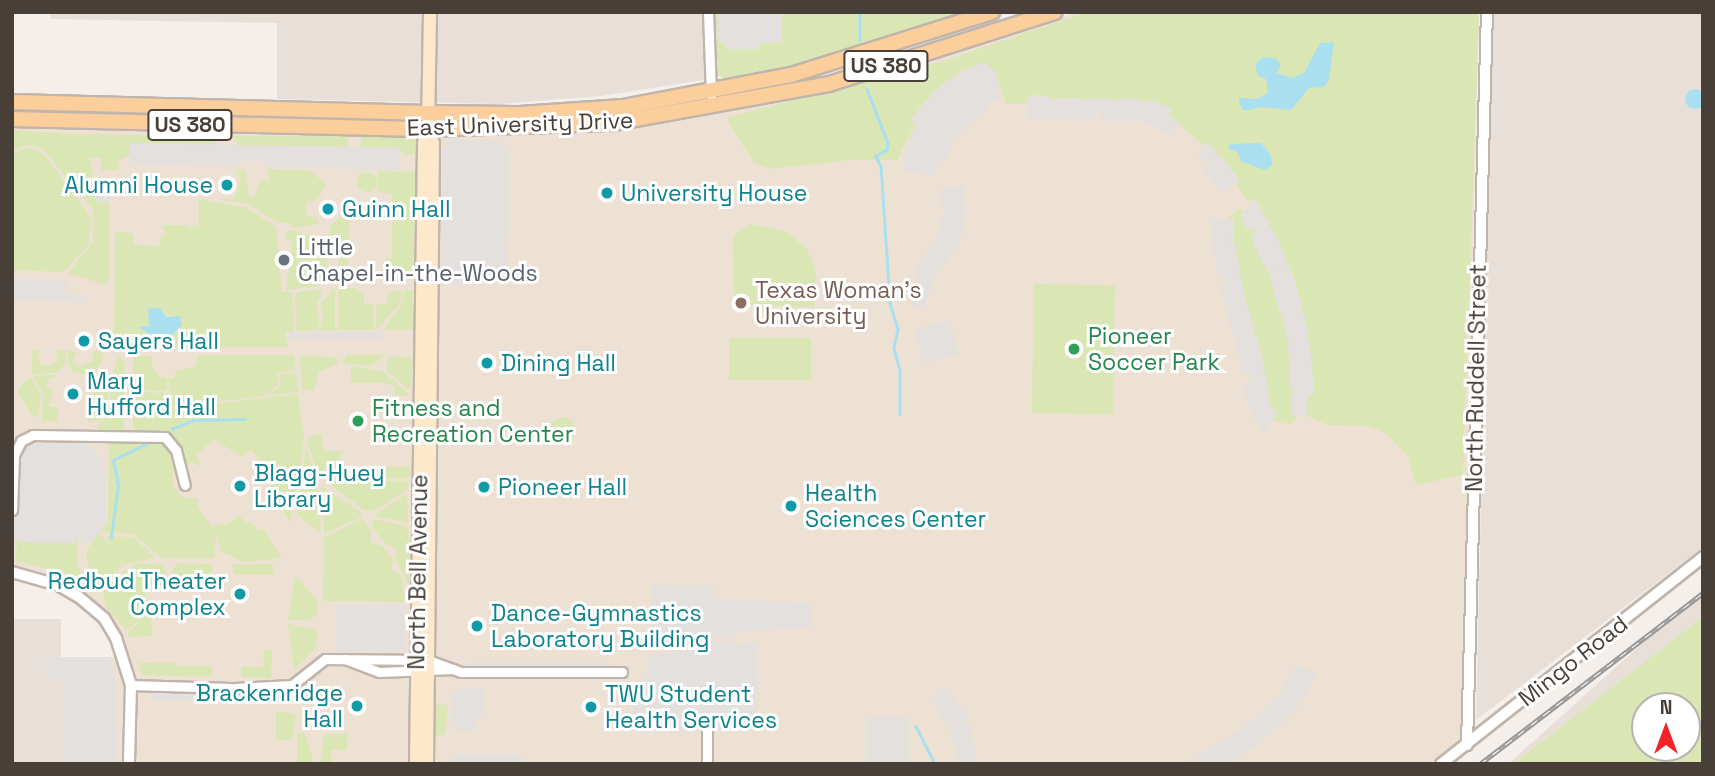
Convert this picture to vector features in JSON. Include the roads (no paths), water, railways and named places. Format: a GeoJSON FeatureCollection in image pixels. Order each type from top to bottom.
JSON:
{"type":"FeatureCollection","features":[{"type":"Feature","properties":{"kind":"main road","name":"North Bell Avenue"},"geometry":{"type":"LineString","coordinates":[[427,764],[423,667],[424,143],[429,113],[430,12]]}},
{"type":"Feature","properties":{"kind":"main road","name":"East University Drive"},"geometry":{"type":"LineString","coordinates":[[12,102],[520,114],[622,107],[791,75],[992,12]]}},
{"type":"Feature","properties":{"kind":"main road","name":"East University Drive"},"geometry":{"type":"LineString","coordinates":[[12,119],[428,129],[613,123],[829,84],[1055,12]]}},
{"type":"Feature","properties":{"kind":"main road","name":"North Bell Avenue"},"geometry":{"type":"LineString","coordinates":[[416,764],[423,667]]}},
{"type":"Feature","properties":{"kind":"street"},"geometry":{"type":"LineString","coordinates":[[708,12],[710,92],[713,107]]}},
{"type":"Feature","properties":{"kind":"street","name":"North Ruddell Street"},"geometry":{"type":"LineString","coordinates":[[1466,745],[1487,12]]}},
{"type":"Feature","properties":{"kind":"street"},"geometry":{"type":"LineString","coordinates":[[12,510],[14,455],[21,441],[33,435],[165,437],[176,450],[185,485]]}},
{"type":"Feature","properties":{"kind":"street","name":"Mingo Road"},"geometry":{"type":"LineString","coordinates":[[1441,764],[1703,557]]}},
{"type":"Feature","properties":{"kind":"street"},"geometry":{"type":"LineString","coordinates":[[12,572],[58,585],[93,607],[117,638],[131,685],[129,764]]}},
{"type":"Feature","properties":{"kind":"street"},"geometry":{"type":"LineString","coordinates":[[131,685],[233,688],[292,685],[324,659],[345,659],[362,669],[423,667],[622,672]]}},
{"type":"Feature","properties":{"kind":"street"},"geometry":{"type":"LineString","coordinates":[[707,720],[707,764]]}},
{"type":"Feature","properties":{"kind":"water"},"geometry":{"type":"Polygon","coordinates":[[[1334,42],[1329,80],[1324,87],[1309,88],[1291,110],[1261,107],[1244,111],[1239,104],[1239,98],[1258,99],[1268,92],[1266,79],[1258,76],[1255,64],[1263,57],[1275,58],[1281,64],[1277,73],[1291,78],[1304,73],[1320,43],[1334,42]]]}},
{"type":"Feature","properties":{"kind":"water"},"geometry":{"type":"Polygon","coordinates":[[[1695,89],[1702,92],[1705,99],[1702,106],[1695,109],[1688,106],[1685,99],[1688,92],[1695,89]]]}},
{"type":"Feature","properties":{"kind":"water"},"geometry":{"type":"Polygon","coordinates":[[[1261,143],[1271,156],[1272,166],[1264,170],[1241,161],[1238,153],[1228,148],[1230,144],[1261,143]]]}},
{"type":"Feature","properties":{"kind":"water"},"geometry":{"type":"Polygon","coordinates":[[[160,308],[166,317],[180,316],[182,325],[164,344],[139,327],[149,326],[148,309],[160,308]]]}},
{"type":"Feature","properties":{"kind":"waterway"},"geometry":{"type":"LineString","coordinates":[[860,12],[860,40]]}},
{"type":"Feature","properties":{"kind":"waterway"},"geometry":{"type":"LineString","coordinates":[[867,89],[888,143],[887,150],[876,156],[881,166],[890,303],[898,330],[894,348],[900,370],[900,414]]}},
{"type":"Feature","properties":{"kind":"waterway"},"geometry":{"type":"LineString","coordinates":[[172,429],[193,420],[245,419]]}},
{"type":"Feature","properties":{"kind":"waterway"},"geometry":{"type":"LineString","coordinates":[[111,538],[118,485],[113,460],[148,443]]}},
{"type":"Feature","properties":{"kind":"waterway"},"geometry":{"type":"LineString","coordinates":[[916,726],[935,764]]}},
{"type":"Feature","properties":{"kind":"railway"},"geometry":{"type":"LineString","coordinates":[[1480,764],[1703,593]]}},
{"type":"Feature","properties":{"kind":"place","name":"Alumni House"},"geometry":{"type":"Point","coordinates":[227,185]}},
{"type":"Feature","properties":{"kind":"place","name":"University House"},"geometry":{"type":"Point","coordinates":[607,193]}},
{"type":"Feature","properties":{"kind":"place","name":"Guinn Hall"},"geometry":{"type":"Point","coordinates":[328,209]}},
{"type":"Feature","properties":{"kind":"place","name":"Little Chapel-in-the-Woods"},"geometry":{"type":"Point","coordinates":[284,260]}},
{"type":"Feature","properties":{"kind":"place","name":"Texas Woman's University"},"geometry":{"type":"Point","coordinates":[741,303]}},
{"type":"Feature","properties":{"kind":"place","name":"Sayers Hall"},"geometry":{"type":"Point","coordinates":[84,341]}},
{"type":"Feature","properties":{"kind":"place","name":"Pioneer Soccer Park"},"geometry":{"type":"Point","coordinates":[1074,349]}},
{"type":"Feature","properties":{"kind":"place","name":"Dining Hall"},"geometry":{"type":"Point","coordinates":[487,363]}},
{"type":"Feature","properties":{"kind":"place","name":"Mary Hufford Hall"},"geometry":{"type":"Point","coordinates":[73,394]}},
{"type":"Feature","properties":{"kind":"place","name":"Fitness and Recreation Center"},"geometry":{"type":"Point","coordinates":[358,421]}},
{"type":"Feature","properties":{"kind":"place","name":"Blagg-Huey Library"},"geometry":{"type":"Point","coordinates":[240,486]}},
{"type":"Feature","properties":{"kind":"place","name":"Pioneer Hall"},"geometry":{"type":"Point","coordinates":[484,487]}},
{"type":"Feature","properties":{"kind":"place","name":"Health Sciences Center"},"geometry":{"type":"Point","coordinates":[791,506]}},
{"type":"Feature","properties":{"kind":"place","name":"Redbud Theater Complex"},"geometry":{"type":"Point","coordinates":[240,594]}},
{"type":"Feature","properties":{"kind":"place","name":"Dance-Gymnastics Laboratory Building"},"geometry":{"type":"Point","coordinates":[477,626]}},
{"type":"Feature","properties":{"kind":"place","name":"Brackenridge Hall"},"geometry":{"type":"Point","coordinates":[357,706]}},
{"type":"Feature","properties":{"kind":"place","name":"TWU Student Health Services"},"geometry":{"type":"Point","coordinates":[591,707]}}]}
